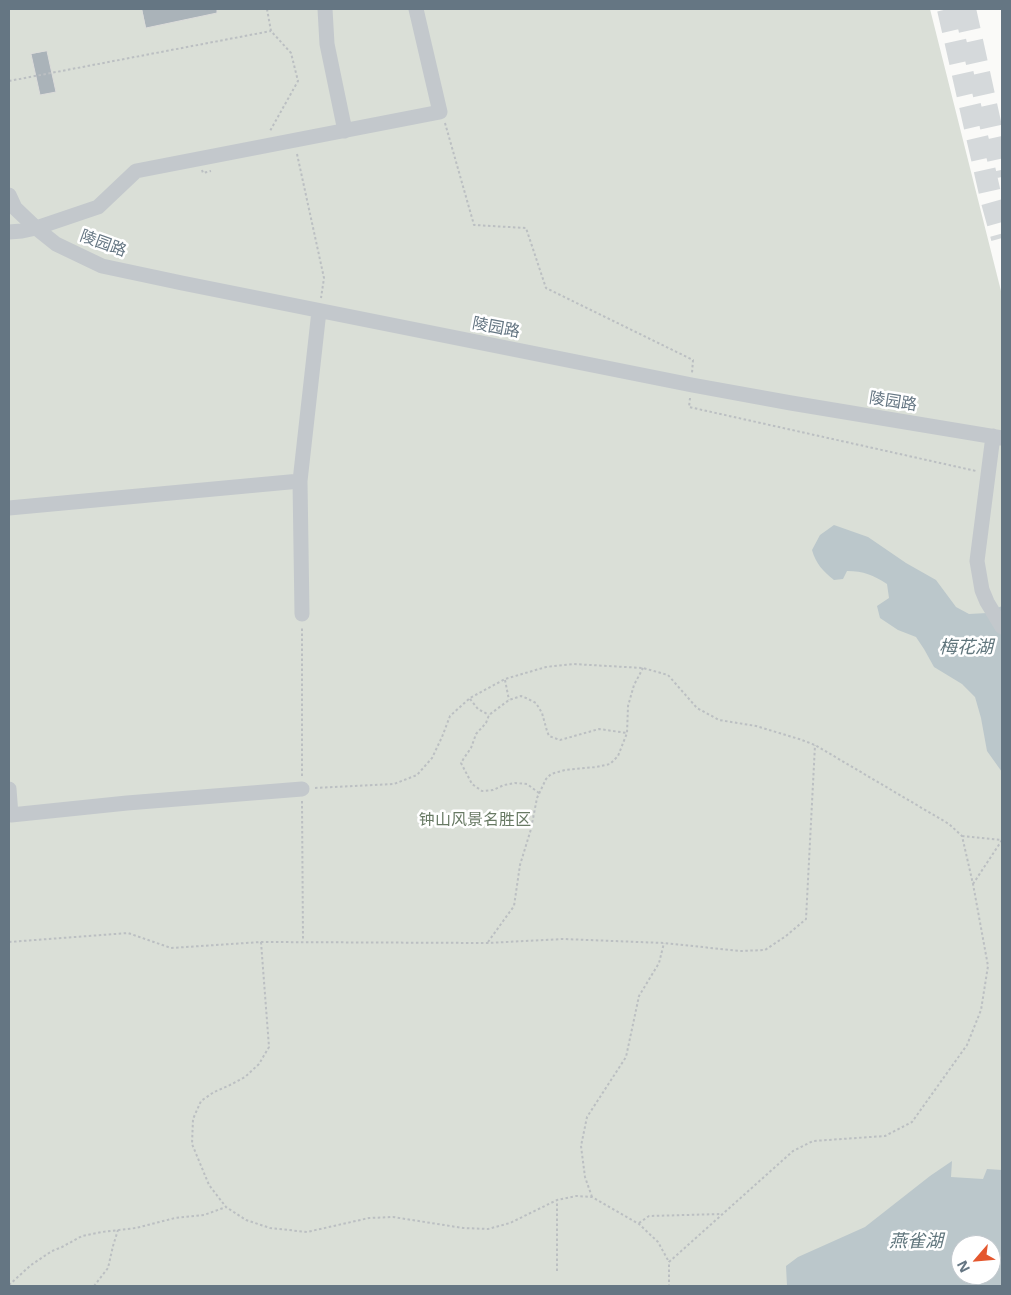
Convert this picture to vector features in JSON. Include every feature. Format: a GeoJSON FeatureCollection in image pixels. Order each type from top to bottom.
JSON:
{"type":"FeatureCollection","features":[{"type":"Feature","properties":{"kind":"street"},"geometry":{"type":"LineString","coordinates":[[325,9],[327,44],[345,130]]}},
{"type":"Feature","properties":{"kind":"street"},"geometry":{"type":"LineString","coordinates":[[9,232],[36,228],[98,207],[136,171],[440,112],[416,9]]}},
{"type":"Feature","properties":{"kind":"street","name":"陵园路"},"geometry":{"type":"LineString","coordinates":[[9,195],[15,208],[56,244],[102,266],[549,357],[791,403],[998,437]]}},
{"type":"Feature","properties":{"kind":"street"},"geometry":{"type":"LineString","coordinates":[[302,614],[300,481],[319,310]]}},
{"type":"Feature","properties":{"kind":"street"},"geometry":{"type":"LineString","coordinates":[[998,437],[989,473],[976,561],[980,584],[987,602],[1002,626]]}},
{"type":"Feature","properties":{"kind":"street"},"geometry":{"type":"LineString","coordinates":[[9,508],[300,481]]}},
{"type":"Feature","properties":{"kind":"street"},"geometry":{"type":"LineString","coordinates":[[9,789],[11,814],[302,789]]}},
{"type":"Feature","properties":{"kind":"path"},"geometry":{"type":"LineString","coordinates":[[262,146],[298,81],[291,54],[271,31],[267,9]]}},
{"type":"Feature","properties":{"kind":"path"},"geometry":{"type":"LineString","coordinates":[[9,81],[271,31]]}},
{"type":"Feature","properties":{"kind":"path"},"geometry":{"type":"LineString","coordinates":[[445,120],[474,225],[526,228],[546,288],[693,360],[689,407],[989,473]]}},
{"type":"Feature","properties":{"kind":"path"},"geometry":{"type":"LineString","coordinates":[[297,152],[324,278],[319,310]]}},
{"type":"Feature","properties":{"kind":"path"},"geometry":{"type":"LineString","coordinates":[[200,158],[203,173],[211,171]]}},
{"type":"Feature","properties":{"kind":"path"},"geometry":{"type":"LineString","coordinates":[[302,789],[394,784],[417,776],[432,758],[450,716],[470,698],[505,679],[546,667],[573,664],[643,668],[668,675],[697,708],[719,720],[756,726],[815,746],[949,824],[962,836],[988,966],[982,1010],[967,1045],[912,1122],[885,1136],[813,1141],[793,1151],[669,1262]]}},
{"type":"Feature","properties":{"kind":"path"},"geometry":{"type":"LineString","coordinates":[[487,943],[514,906],[520,865],[531,829],[537,798],[546,779],[551,774],[565,770],[610,764],[618,756],[627,733],[628,706],[634,685],[643,668]]}},
{"type":"Feature","properties":{"kind":"path"},"geometry":{"type":"LineString","coordinates":[[505,679],[509,700]]}},
{"type":"Feature","properties":{"kind":"path"},"geometry":{"type":"LineString","coordinates":[[539,793],[527,784],[516,783],[504,785],[493,790],[482,791],[472,784],[461,763],[471,748],[476,734],[486,723],[489,715],[509,700],[520,696],[536,703],[542,713],[549,736],[555,739],[560,740],[599,729],[627,733]]}},
{"type":"Feature","properties":{"kind":"path"},"geometry":{"type":"LineString","coordinates":[[470,698],[478,709],[489,715]]}},
{"type":"Feature","properties":{"kind":"path"},"geometry":{"type":"LineString","coordinates":[[9,942],[128,933],[171,948],[261,942],[487,943],[563,939],[664,943],[740,951],[764,950],[786,936],[806,919],[815,746]]}},
{"type":"Feature","properties":{"kind":"path"},"geometry":{"type":"LineString","coordinates":[[962,836],[1002,840],[973,884]]}},
{"type":"Feature","properties":{"kind":"path"},"geometry":{"type":"LineString","coordinates":[[261,942],[269,1047],[260,1064],[245,1076],[201,1101],[193,1119],[192,1144],[209,1185],[226,1207],[246,1220],[270,1228],[307,1232],[369,1218],[393,1217],[462,1228],[488,1228],[510,1223],[558,1200],[576,1196],[592,1197],[639,1224],[658,1242],[669,1262],[669,1286]]}},
{"type":"Feature","properties":{"kind":"path"},"geometry":{"type":"LineString","coordinates":[[592,1197],[585,1177],[581,1146],[587,1117],[626,1057],[639,996],[659,963],[664,943]]}},
{"type":"Feature","properties":{"kind":"path"},"geometry":{"type":"LineString","coordinates":[[557,1271],[558,1200]]}},
{"type":"Feature","properties":{"kind":"path"},"geometry":{"type":"LineString","coordinates":[[9,1286],[31,1265],[52,1251],[82,1236],[136,1228],[175,1218],[204,1216],[226,1207]]}},
{"type":"Feature","properties":{"kind":"path"},"geometry":{"type":"LineString","coordinates":[[639,1224],[649,1216],[722,1214]]}},
{"type":"Feature","properties":{"kind":"path"},"geometry":{"type":"LineString","coordinates":[[94,1286],[108,1268],[118,1230]]}},
{"type":"Feature","properties":{"kind":"green space","name":"钟山风景名胜区"},"geometry":{"type":"Polygon","coordinates":[[[9,9],[930,9],[1002,295],[1002,1286],[9,1286],[9,9]]]}},
{"type":"Feature","properties":{"kind":"water","name":"梅花湖"},"geometry":{"type":"Polygon","coordinates":[[[834,525],[868,537],[906,563],[936,580],[956,607],[969,614],[987,613],[1002,606],[1002,772],[987,751],[975,697],[962,684],[934,667],[916,637],[898,630],[880,618],[877,606],[889,598],[887,584],[868,574],[853,571],[847,571],[843,579],[834,580],[818,563],[812,550],[820,535],[834,525]]]}},
{"type":"Feature","properties":{"kind":"water","name":"燕雀湖"},"geometry":{"type":"Polygon","coordinates":[[[952,1161],[951,1177],[983,1179],[987,1169],[1002,1170],[1002,1286],[787,1286],[786,1266],[798,1257],[865,1227],[952,1161]]]}},
{"type":"Feature","properties":{"kind":"building"},"geometry":{"type":"Polygon","coordinates":[[[142,9],[217,9],[217,13],[146,28],[142,9]]]}},
{"type":"Feature","properties":{"kind":"building"},"geometry":{"type":"Polygon","coordinates":[[[47,51],[56,92],[40,95],[31,54],[47,51]]]}},
{"type":"Feature","properties":{"kind":"tunnel"},"geometry":{"type":"LineString","coordinates":[[948,9],[991,198],[1002,238]]}},
{"type":"Feature","properties":{"kind":"tunnel"},"geometry":{"type":"LineString","coordinates":[[965,9],[1002,177]]}}]}
